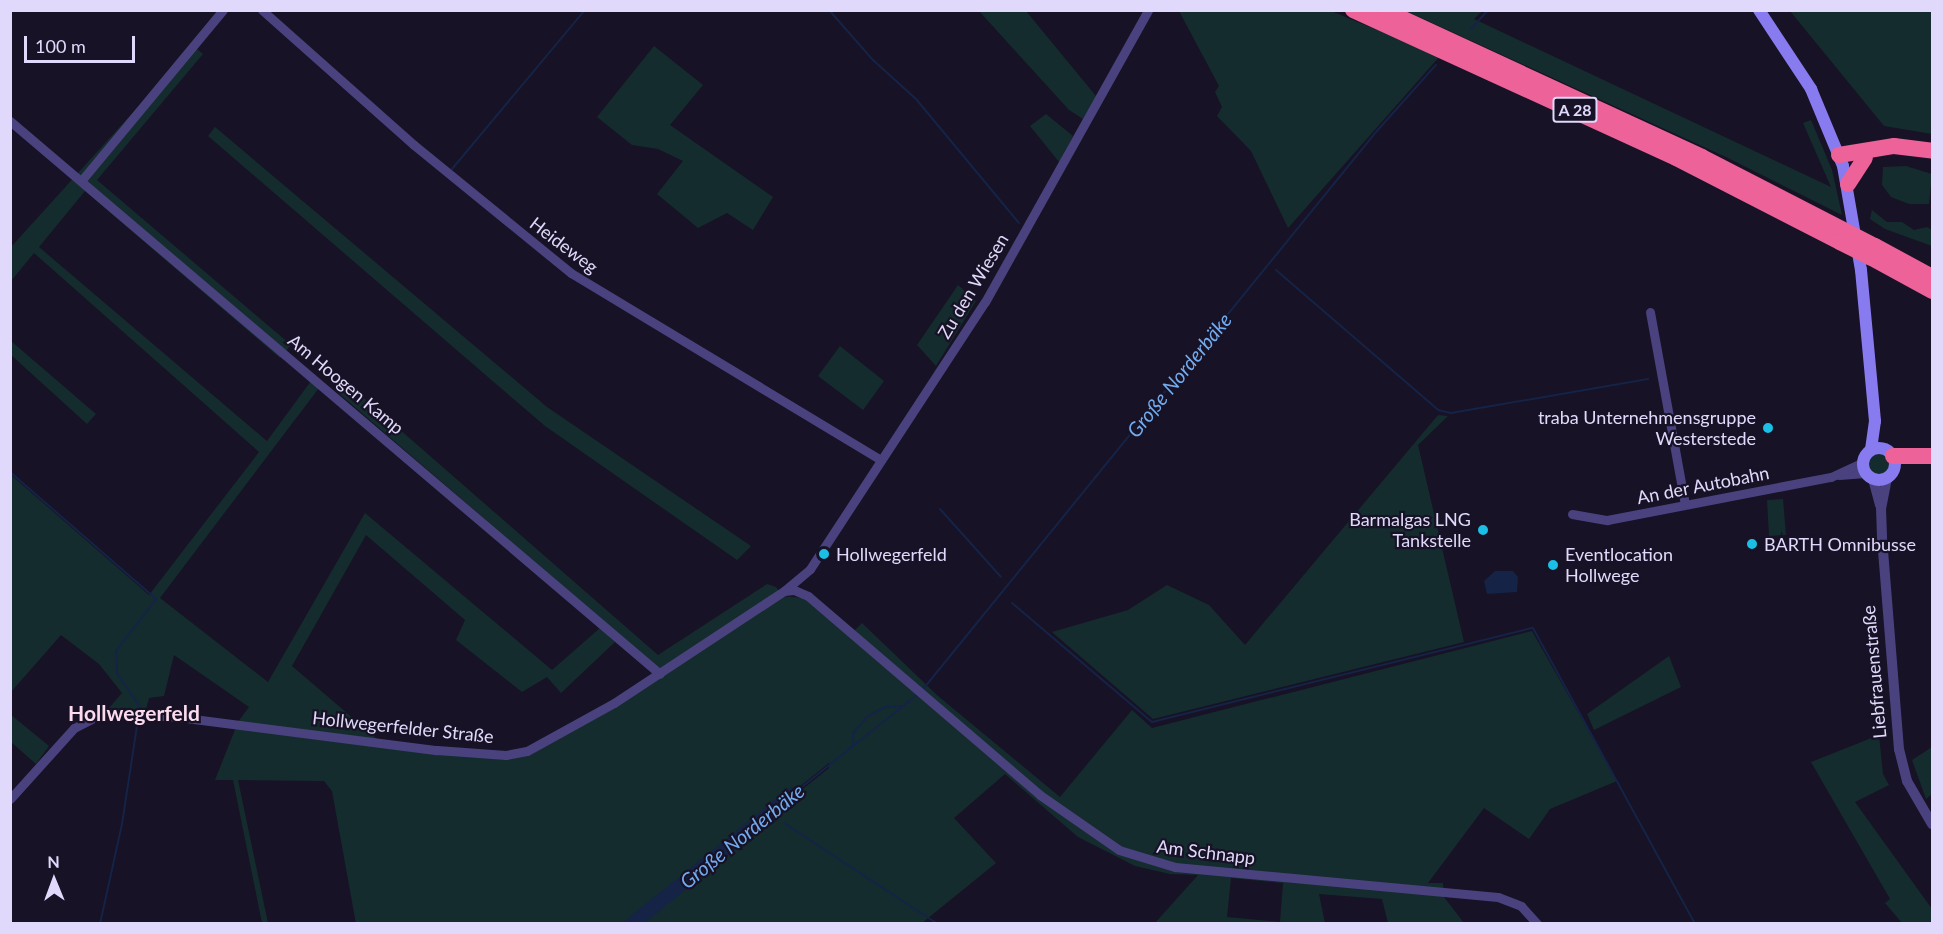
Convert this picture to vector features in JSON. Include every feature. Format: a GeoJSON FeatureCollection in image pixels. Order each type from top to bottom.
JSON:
{"type":"FeatureCollection","features":[{"type":"Feature","properties":{"kind":"highway","name":"A 28"},"geometry":{"type":"LineString","coordinates":[[1353,10],[1840,235]]}},
{"type":"Feature","properties":{"kind":"highway","name":"A 28"},"geometry":{"type":"LineString","coordinates":[[1384,10],[1692,152],[1840,235],[1869,258],[1932,291]]}},
{"type":"Feature","properties":{"kind":"highway"},"geometry":{"type":"LineString","coordinates":[[1841,160],[1911,147],[1932,151]]}},
{"type":"Feature","properties":{"kind":"highway"},"geometry":{"type":"LineString","coordinates":[[1848,184],[1870,154]]}},
{"type":"Feature","properties":{"kind":"highway"},"geometry":{"type":"LineString","coordinates":[[1869,258],[1889,247],[1932,264]]}},
{"type":"Feature","properties":{"kind":"highway","name":"A 28"},"geometry":{"type":"LineString","coordinates":[[1869,258],[1932,277]]}},
{"type":"Feature","properties":{"kind":"highway"},"geometry":{"type":"LineString","coordinates":[[1886,460],[1926,456]]}},
{"type":"Feature","properties":{"kind":"main road","name":"Liebfrauenstraße"},"geometry":{"type":"LineString","coordinates":[[1759,10],[1811,89],[1841,160],[1869,258],[1875,421],[1886,460]]}},
{"type":"Feature","properties":{"kind":"main road"},"geometry":{"type":"LineString","coordinates":[[1867,472],[1886,460]]}},
{"type":"Feature","properties":{"kind":"main road"},"geometry":{"type":"LineString","coordinates":[[1867,472],[1886,460]]}},
{"type":"Feature","properties":{"kind":"street"},"geometry":{"type":"LineString","coordinates":[[81,181],[223,10]]}},
{"type":"Feature","properties":{"kind":"street","name":"Heideweg"},"geometry":{"type":"LineString","coordinates":[[262,10],[414,145],[571,273],[881,460]]}},
{"type":"Feature","properties":{"kind":"street","name":"Zu den Wiesen"},"geometry":{"type":"LineString","coordinates":[[810,569],[985,302],[1148,10]]}},
{"type":"Feature","properties":{"kind":"street","name":"Am Hoogen Kamp"},"geometry":{"type":"LineString","coordinates":[[10,121],[660,674]]}},
{"type":"Feature","properties":{"kind":"street"},"geometry":{"type":"LineString","coordinates":[[1650,312],[1685,504]]}},
{"type":"Feature","properties":{"kind":"street","name":"Liebfrauenstraße"},"geometry":{"type":"LineString","coordinates":[[1886,460],[1881,508],[1899,749],[1907,781],[1932,824]]}},
{"type":"Feature","properties":{"kind":"street","name":"An der Autobahn"},"geometry":{"type":"LineString","coordinates":[[1572,514],[1607,520],[1839,475],[1867,472]]}},
{"type":"Feature","properties":{"kind":"street","name":"Liebfrauenstraße"},"geometry":{"type":"LineString","coordinates":[[1867,472],[1881,508]]}},
{"type":"Feature","properties":{"kind":"street"},"geometry":{"type":"LineString","coordinates":[[808,596],[806,584],[810,569]]}},
{"type":"Feature","properties":{"kind":"street","name":"Hollwegerfelder Straße"},"geometry":{"type":"LineString","coordinates":[[10,799],[60,740],[85,721],[99,715],[141,713],[506,755],[540,746],[660,674],[784,591],[810,569]]}},
{"type":"Feature","properties":{"kind":"street","name":"Am Schnapp"},"geometry":{"type":"LineString","coordinates":[[784,591],[794,590],[808,596],[1079,825],[1144,860],[1175,867],[1498,897],[1521,906],[1537,924]]}},
{"type":"Feature","properties":{"kind":"green space"},"geometry":{"type":"Polygon","coordinates":[[[979,11],[1026,11],[1096,96],[1083,119],[1069,110],[979,11]]]}},
{"type":"Feature","properties":{"kind":"green space"},"geometry":{"type":"Polygon","coordinates":[[[1179,11],[1331,11],[1440,56],[1288,228],[1251,151],[1217,116],[1222,107],[1215,92],[1219,86],[1179,11]]]}},
{"type":"Feature","properties":{"kind":"green space"},"geometry":{"type":"Polygon","coordinates":[[[1406,11],[1482,11],[1474,19],[1831,187],[1803,123],[1811,120],[1832,170],[1842,215],[1728,158],[1406,11]]]}},
{"type":"Feature","properties":{"kind":"green space"},"geometry":{"type":"Polygon","coordinates":[[[1790,11],[1932,11],[1932,134],[1884,126],[1790,11]]]}},
{"type":"Feature","properties":{"kind":"green space"},"geometry":{"type":"Polygon","coordinates":[[[193,46],[203,54],[97,180],[291,345],[280,358],[85,191],[39,247],[267,441],[311,381],[319,388],[160,598],[268,682],[365,513],[552,670],[600,628],[615,642],[561,693],[547,677],[522,692],[456,640],[465,620],[366,535],[292,666],[376,738],[375,745],[530,753],[660,670],[335,390],[343,380],[658,655],[767,584],[776,587],[783,596],[803,598],[849,636],[862,623],[938,696],[1060,797],[1132,710],[1152,728],[1532,631],[1617,781],[1550,809],[1529,839],[1484,808],[1428,883],[1443,883],[1444,897],[1464,923],[1388,923],[1382,899],[1319,894],[1325,923],[1155,923],[1198,875],[1170,874],[1135,866],[1078,837],[1005,774],[954,818],[996,863],[922,923],[635,923],[829,768],[829,763],[630,923],[356,924],[332,791],[324,781],[238,780],[268,923],[262,923],[233,780],[215,780],[238,722],[249,707],[174,655],[164,696],[149,698],[146,710],[109,708],[122,693],[99,664],[61,635],[11,692],[11,475],[149,595],[259,452],[34,253],[11,281],[11,247],[193,46]],[[1231,878],[1227,917],[1280,922],[1283,883],[1231,878]]]}},
{"type":"Feature","properties":{"kind":"green space"},"geometry":{"type":"Polygon","coordinates":[[[654,46],[703,85],[670,125],[773,197],[753,230],[727,213],[698,228],[657,194],[683,161],[658,149],[632,145],[597,117],[654,46]]]}},
{"type":"Feature","properties":{"kind":"green space"},"geometry":{"type":"Polygon","coordinates":[[[1046,114],[1073,136],[1059,162],[1030,126],[1046,114]]]}},
{"type":"Feature","properties":{"kind":"green space"},"geometry":{"type":"Polygon","coordinates":[[[215,127],[547,407],[751,546],[737,560],[545,426],[208,136],[215,127]]]}},
{"type":"Feature","properties":{"kind":"green space"},"geometry":{"type":"Polygon","coordinates":[[[1906,166],[1932,174],[1929,204],[1909,204],[1891,197],[1882,185],[1883,167],[1906,166]]]}},
{"type":"Feature","properties":{"kind":"green space"},"geometry":{"type":"Polygon","coordinates":[[[1872,210],[1887,222],[1902,222],[1914,230],[1927,227],[1932,230],[1932,246],[1885,229],[1870,219],[1872,210]]]}},
{"type":"Feature","properties":{"kind":"green space"},"geometry":{"type":"Polygon","coordinates":[[[958,285],[976,301],[936,366],[917,345],[958,285]]]}},
{"type":"Feature","properties":{"kind":"green space"},"geometry":{"type":"Polygon","coordinates":[[[11,341],[96,414],[87,424],[11,355],[11,341]]]}},
{"type":"Feature","properties":{"kind":"green space"},"geometry":{"type":"Polygon","coordinates":[[[840,346],[884,381],[863,410],[818,376],[840,346]]]}},
{"type":"Feature","properties":{"kind":"green space"},"geometry":{"type":"Polygon","coordinates":[[[1438,415],[1448,416],[1418,445],[1464,642],[1153,719],[1052,632],[1128,610],[1167,585],[1209,605],[1245,645],[1438,415]]]}},
{"type":"Feature","properties":{"kind":"green space"},"geometry":{"type":"Polygon","coordinates":[[[1879,452],[1887,456],[1891,464],[1887,472],[1879,476],[1871,472],[1867,464],[1871,456],[1879,452]]]}},
{"type":"Feature","properties":{"kind":"green space"},"geometry":{"type":"Polygon","coordinates":[[[1783,499],[1786,535],[1769,536],[1767,500],[1783,499]]]}},
{"type":"Feature","properties":{"kind":"green space"},"geometry":{"type":"Polygon","coordinates":[[[1669,656],[1681,687],[1594,730],[1587,714],[1669,656]]]}},
{"type":"Feature","properties":{"kind":"green space"},"geometry":{"type":"Polygon","coordinates":[[[10,714],[49,746],[36,764],[11,742],[10,714]]]}},
{"type":"Feature","properties":{"kind":"green space"},"geometry":{"type":"Polygon","coordinates":[[[1879,735],[1883,774],[1889,785],[1855,802],[1932,909],[1932,921],[1929,923],[1902,923],[1885,903],[1890,899],[1811,762],[1879,735]]]}},
{"type":"Feature","properties":{"kind":"green space"},"geometry":{"type":"Polygon","coordinates":[[[1932,747],[1932,794],[1926,799],[1912,760],[1932,747]]]}},
{"type":"Feature","properties":{"kind":"water"},"geometry":{"type":"Polygon","coordinates":[[[1495,571],[1513,571],[1518,577],[1517,592],[1487,594],[1484,581],[1495,571]]]}},
{"type":"Feature","properties":{"kind":"waterway"},"geometry":{"type":"LineString","coordinates":[[452,169],[585,10]]}},
{"type":"Feature","properties":{"kind":"waterway"},"geometry":{"type":"LineString","coordinates":[[829,10],[873,60],[916,99],[1019,223]]}},
{"type":"Feature","properties":{"kind":"waterway","name":"Große Norderbäke"},"geometry":{"type":"LineString","coordinates":[[1471,29],[1488,10]]}},
{"type":"Feature","properties":{"kind":"waterway","name":"Große Norderbäke"},"geometry":{"type":"LineString","coordinates":[[924,688],[1376,132],[1436,65]]}},
{"type":"Feature","properties":{"kind":"waterway"},"geometry":{"type":"LineString","coordinates":[[1276,270],[1438,410],[1451,413],[1648,379]]}},
{"type":"Feature","properties":{"kind":"waterway"},"geometry":{"type":"LineString","coordinates":[[10,472],[156,599],[116,651],[117,673],[139,706]]}},
{"type":"Feature","properties":{"kind":"waterway"},"geometry":{"type":"LineString","coordinates":[[940,509],[1001,577]]}},
{"type":"Feature","properties":{"kind":"waterway"},"geometry":{"type":"LineString","coordinates":[[1012,603],[1152,722],[1533,628],[1695,924]]}},
{"type":"Feature","properties":{"kind":"waterway","name":"Große Norderbäke"},"geometry":{"type":"LineString","coordinates":[[793,794],[917,695]]}},
{"type":"Feature","properties":{"kind":"waterway","name":"Große Norderbäke"},"geometry":{"type":"LineString","coordinates":[[852,748],[854,732],[868,716],[885,707],[905,706]]}},
{"type":"Feature","properties":{"kind":"waterway"},"geometry":{"type":"LineString","coordinates":[[100,924],[122,824],[138,719]]}},
{"type":"Feature","properties":{"kind":"waterway","name":"Große Norderbäke"},"geometry":{"type":"LineString","coordinates":[[632,924],[793,794]]}},
{"type":"Feature","properties":{"kind":"waterway"},"geometry":{"type":"LineString","coordinates":[[784,823],[938,924]]}},
{"type":"Feature","properties":{"kind":"place","name":"traba Unternehmensgruppe Westerstede"},"geometry":{"type":"Point","coordinates":[1768,428]}},
{"type":"Feature","properties":{"kind":"place","name":"Barmalgas LNG Tankstelle"},"geometry":{"type":"Point","coordinates":[1483,530]}},
{"type":"Feature","properties":{"kind":"place","name":"BARTH Omnibusse"},"geometry":{"type":"Point","coordinates":[1752,544]}},
{"type":"Feature","properties":{"kind":"place","name":"Hollwegerfeld"},"geometry":{"type":"Point","coordinates":[824,554]}},
{"type":"Feature","properties":{"kind":"place","name":"Eventlocation Hollwege"},"geometry":{"type":"Point","coordinates":[1553,565]}},
{"type":"Feature","properties":{"kind":"district","name":"Hollwegerfeld"},"geometry":{"type":"Point","coordinates":[134,713]}}]}
